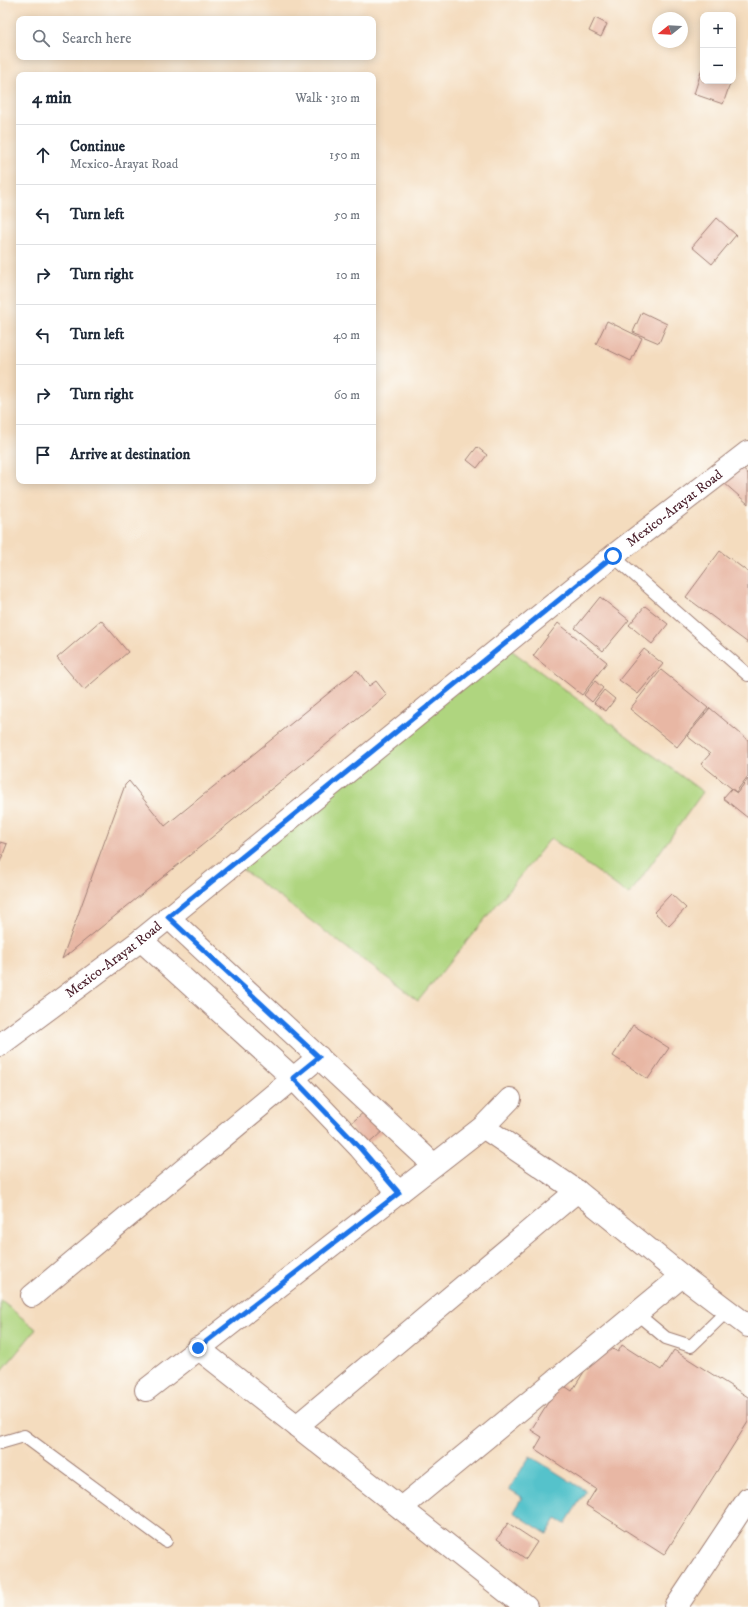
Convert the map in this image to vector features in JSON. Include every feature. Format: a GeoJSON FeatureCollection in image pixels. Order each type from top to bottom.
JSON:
{"type":"FeatureCollection","features":[{"type":"Feature","properties":{"kind":"street","name":"Mexico-Arayat Road"},"geometry":{"type":"LineString","coordinates":[[0,1045],[141,940],[613,556],[748,452]]}},
{"type":"Feature","properties":{"kind":"street"},"geometry":{"type":"LineString","coordinates":[[168,917],[434,1165]]}},
{"type":"Feature","properties":{"kind":"street"},"geometry":{"type":"LineString","coordinates":[[141,940],[293,1078],[360,1148],[399,1193]]}},
{"type":"Feature","properties":{"kind":"street"},"geometry":{"type":"LineString","coordinates":[[32,1296],[319,1057]]}},
{"type":"Feature","properties":{"kind":"street"},"geometry":{"type":"LineString","coordinates":[[146,1390],[483,1127],[510,1099]]}},
{"type":"Feature","properties":{"kind":"street"},"geometry":{"type":"LineString","coordinates":[[483,1127],[577,1191],[682,1276],[748,1326]]}},
{"type":"Feature","properties":{"kind":"street"},"geometry":{"type":"LineString","coordinates":[[297,1426],[577,1191]]}},
{"type":"Feature","properties":{"kind":"street"},"geometry":{"type":"LineString","coordinates":[[401,1508],[682,1276]]}},
{"type":"Feature","properties":{"kind":"street"},"geometry":{"type":"LineString","coordinates":[[198,1348],[526,1607]]}},
{"type":"Feature","properties":{"kind":"street"},"geometry":{"type":"LineString","coordinates":[[676,1607],[748,1499]]}},
{"type":"Feature","properties":{"kind":"lane"},"geometry":{"type":"LineString","coordinates":[[613,556],[748,675]]}},
{"type":"Feature","properties":{"kind":"lane"},"geometry":{"type":"LineString","coordinates":[[636,1314],[666,1338],[691,1346],[727,1311]]}},
{"type":"Feature","properties":{"kind":"lane"},"geometry":{"type":"LineString","coordinates":[[0,1443],[24,1436],[166,1541]]}},
{"type":"Feature","properties":{"kind":"green space"},"geometry":{"type":"Polygon","coordinates":[[[500,642],[703,792],[629,895],[551,838],[418,1001],[235,864],[500,642]]]}},
{"type":"Feature","properties":{"kind":"green space"},"geometry":{"type":"Polygon","coordinates":[[[0,1300],[36,1329],[0,1373],[0,1300]]]}},
{"type":"Feature","properties":{"kind":"water"},"geometry":{"type":"Polygon","coordinates":[[[530,1456],[586,1491],[565,1524],[556,1519],[547,1534],[513,1512],[522,1497],[509,1489],[530,1456]]]}},
{"type":"Feature","properties":{"kind":"building"},"geometry":{"type":"Polygon","coordinates":[[[595,18],[607,24],[601,37],[589,31],[595,18]]]}},
{"type":"Feature","properties":{"kind":"building"},"geometry":{"type":"Polygon","coordinates":[[[700,75],[700,84],[730,84],[723,104],[694,94],[700,75]]]}},
{"type":"Feature","properties":{"kind":"building"},"geometry":{"type":"Polygon","coordinates":[[[717,218],[736,235],[712,264],[692,247],[717,218]]]}},
{"type":"Feature","properties":{"kind":"building"},"geometry":{"type":"Polygon","coordinates":[[[642,312],[667,324],[659,343],[633,332],[642,312]]]}},
{"type":"Feature","properties":{"kind":"building"},"geometry":{"type":"Polygon","coordinates":[[[607,321],[642,338],[631,361],[596,344],[607,321]]]}},
{"type":"Feature","properties":{"kind":"building"},"geometry":{"type":"Polygon","coordinates":[[[477,447],[487,455],[477,468],[467,460],[477,447]]]}},
{"type":"Feature","properties":{"kind":"building"},"geometry":{"type":"Polygon","coordinates":[[[738,465],[748,474],[748,504],[723,482],[738,465]]]}},
{"type":"Feature","properties":{"kind":"building"},"geometry":{"type":"Polygon","coordinates":[[[720,551],[748,572],[748,643],[686,597],[720,551]]]}},
{"type":"Feature","properties":{"kind":"building"},"geometry":{"type":"Polygon","coordinates":[[[600,597],[629,620],[603,651],[575,628],[600,597]]]}},
{"type":"Feature","properties":{"kind":"building"},"geometry":{"type":"Polygon","coordinates":[[[645,606],[668,624],[652,644],[629,625],[645,606]]]}},
{"type":"Feature","properties":{"kind":"building"},"geometry":{"type":"Polygon","coordinates":[[[101,620],[128,652],[84,690],[57,658],[101,620]]]}},
{"type":"Feature","properties":{"kind":"building"},"geometry":{"type":"Polygon","coordinates":[[[558,623],[607,662],[582,695],[533,656],[558,623]]]}},
{"type":"Feature","properties":{"kind":"building"},"geometry":{"type":"Polygon","coordinates":[[[644,649],[663,664],[638,694],[619,680],[644,649]]]}},
{"type":"Feature","properties":{"kind":"building"},"geometry":{"type":"Polygon","coordinates":[[[357,670],[369,686],[376,681],[387,695],[62,959],[125,785],[129,781],[165,826],[357,670]]]}},
{"type":"Feature","properties":{"kind":"building"},"geometry":{"type":"Polygon","coordinates":[[[661,670],[708,708],[677,747],[630,709],[661,670]]]}},
{"type":"Feature","properties":{"kind":"building"},"geometry":{"type":"Polygon","coordinates":[[[595,681],[603,688],[592,702],[584,695],[595,681]]]}},
{"type":"Feature","properties":{"kind":"building"},"geometry":{"type":"Polygon","coordinates":[[[604,690],[615,699],[606,711],[594,703],[604,690]]]}},
{"type":"Feature","properties":{"kind":"building"},"geometry":{"type":"Polygon","coordinates":[[[710,708],[748,740],[748,776],[736,792],[701,764],[710,754],[687,736],[710,708]]]}},
{"type":"Feature","properties":{"kind":"building"},"geometry":{"type":"Polygon","coordinates":[[[748,779],[748,818],[723,798],[731,789],[737,793],[748,779]]]}},
{"type":"Feature","properties":{"kind":"building"},"geometry":{"type":"Polygon","coordinates":[[[0,842],[7,844],[0,862],[0,842]]]}},
{"type":"Feature","properties":{"kind":"building"},"geometry":{"type":"Polygon","coordinates":[[[671,894],[686,908],[669,926],[654,912],[671,894]]]}},
{"type":"Feature","properties":{"kind":"building"},"geometry":{"type":"Polygon","coordinates":[[[633,1025],[669,1048],[648,1079],[613,1056],[633,1025]]]}},
{"type":"Feature","properties":{"kind":"building"},"geometry":{"type":"Polygon","coordinates":[[[365,1111],[383,1131],[366,1146],[349,1125],[365,1111]]]}},
{"type":"Feature","properties":{"kind":"building"},"geometry":{"type":"Polygon","coordinates":[[[602,1343],[618,1352],[622,1345],[661,1370],[674,1350],[748,1397],[748,1422],[664,1555],[586,1505],[596,1489],[535,1449],[542,1437],[531,1430],[560,1383],[572,1391],[602,1343]]]}},
{"type":"Feature","properties":{"kind":"building"},"geometry":{"type":"Polygon","coordinates":[[[508,1523],[537,1542],[526,1559],[497,1539],[508,1523]]]}},
{"type":"Feature","properties":{"kind":"route"},"geometry":{"type":"LineString","coordinates":[[198,1348],[399,1193],[360,1148],[293,1078],[319,1057],[168,917],[613,556]]}}]}
